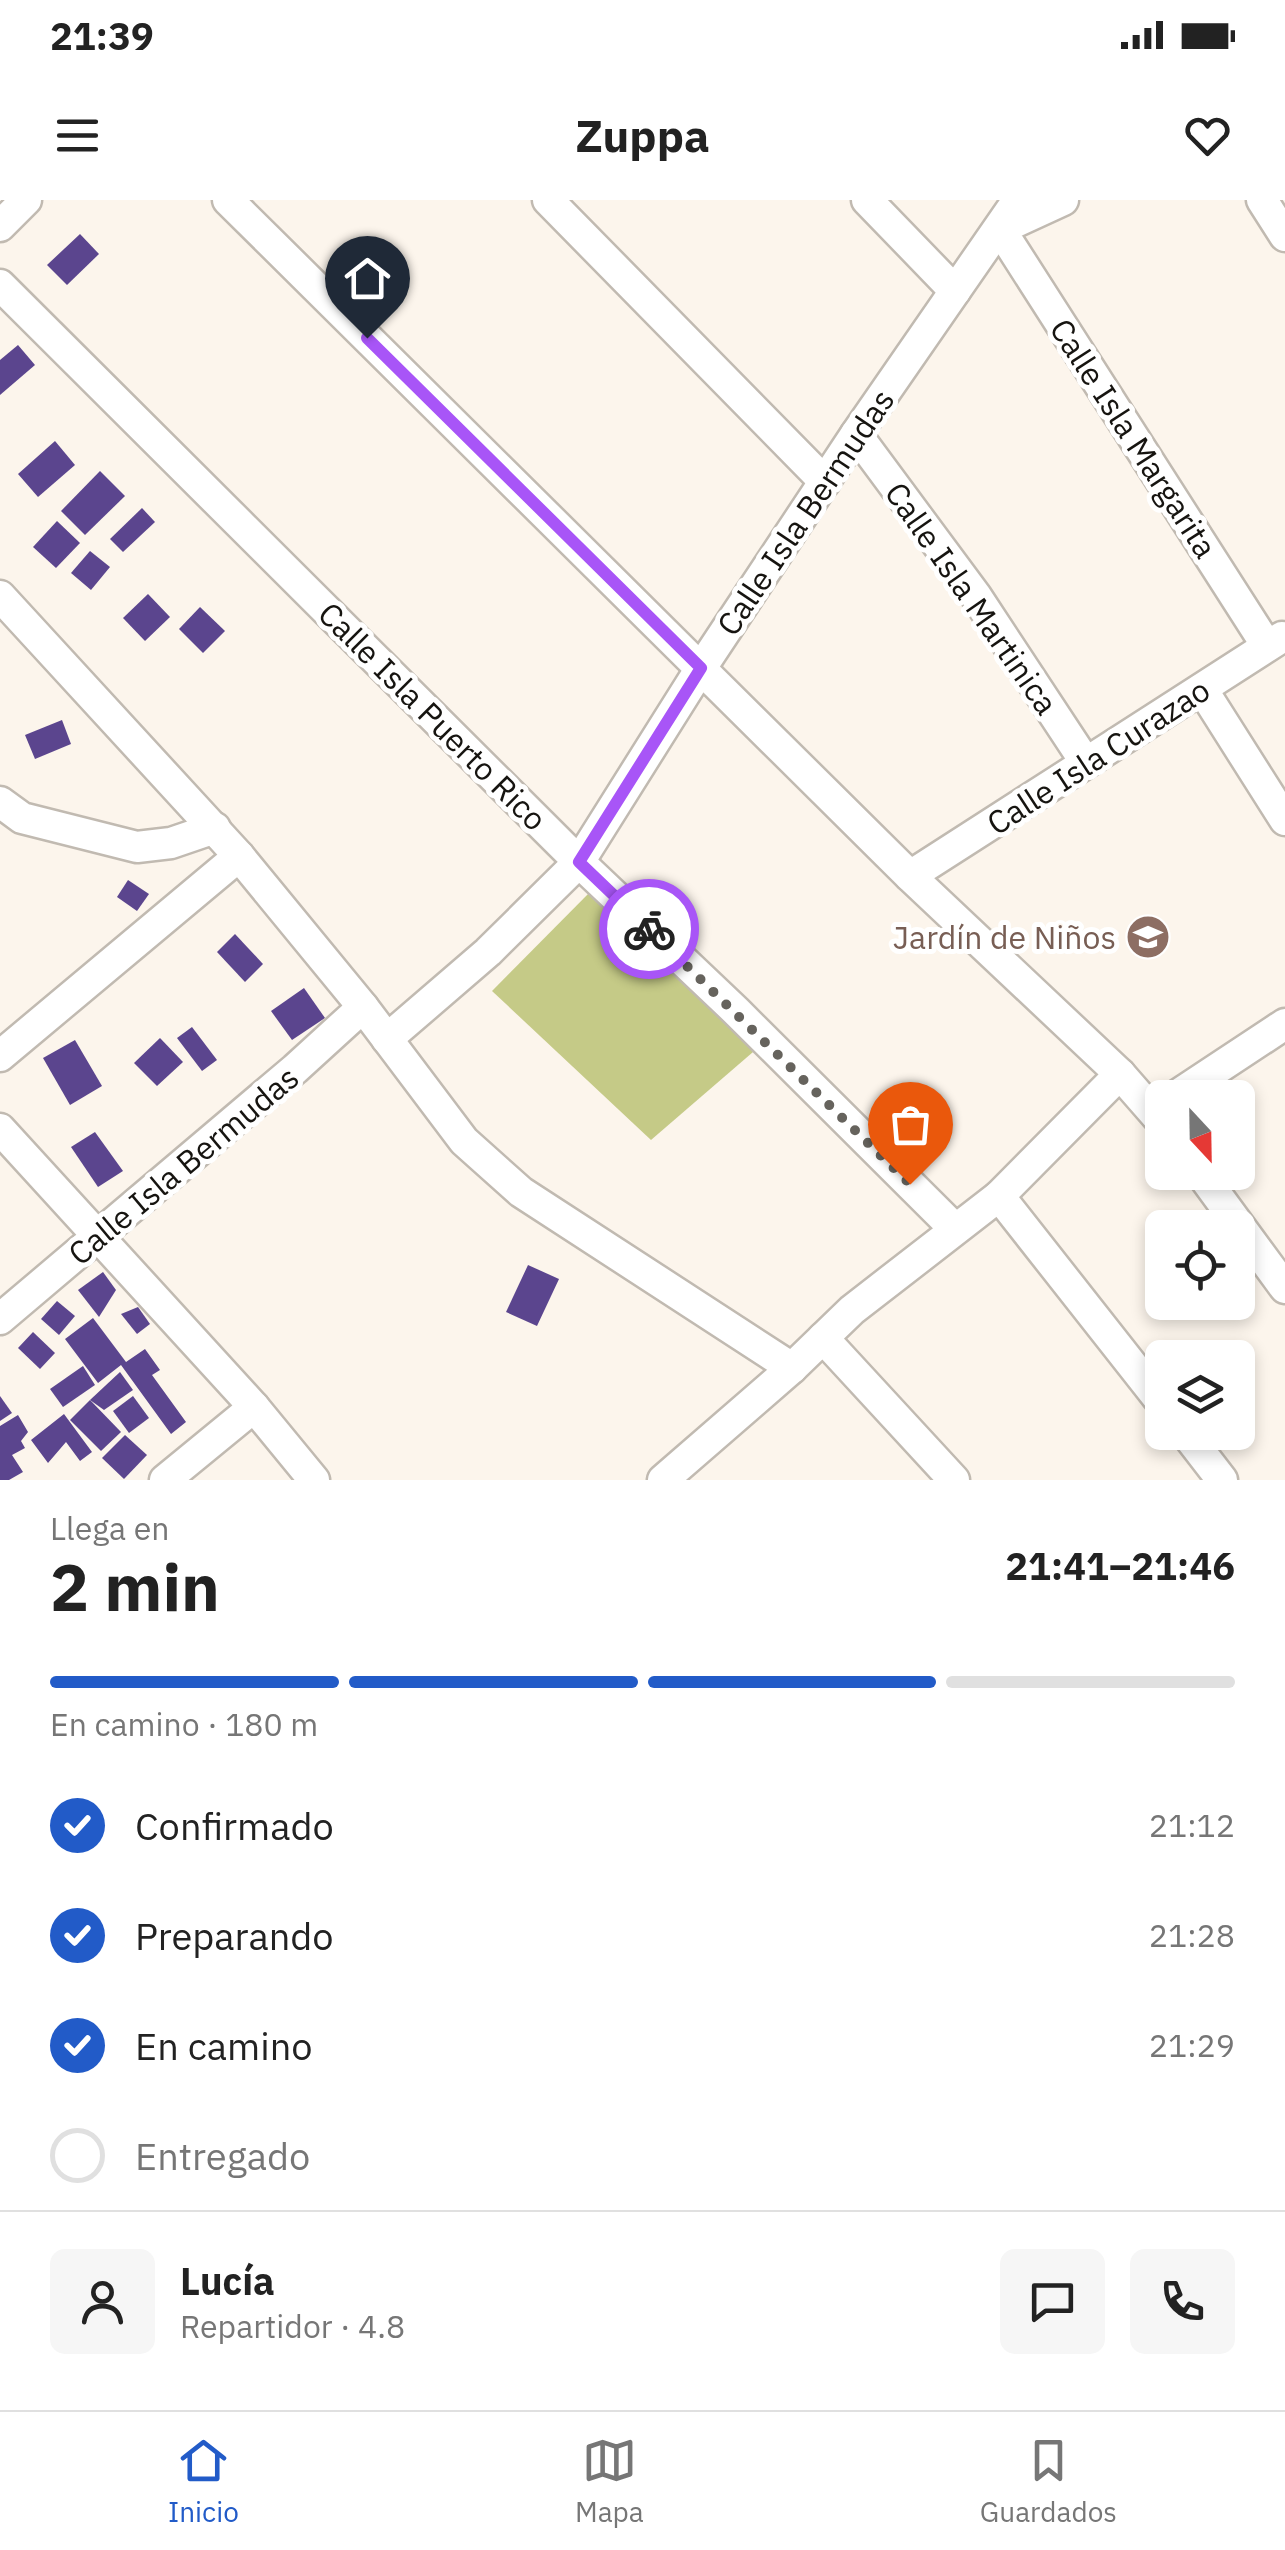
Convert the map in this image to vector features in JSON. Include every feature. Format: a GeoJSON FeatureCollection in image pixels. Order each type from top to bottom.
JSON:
{"type":"FeatureCollection","features":[{"type":"Feature","properties":{"kind":"street"},"geometry":{"type":"LineString","coordinates":[[0,226],[26,200]]}},
{"type":"Feature","properties":{"kind":"street"},"geometry":{"type":"LineString","coordinates":[[228,200],[910,876],[1145,1094]]}},
{"type":"Feature","properties":{"kind":"street"},"geometry":{"type":"LineString","coordinates":[[548,200],[825,482]]}},
{"type":"Feature","properties":{"kind":"street"},"geometry":{"type":"LineString","coordinates":[[867,200],[955,291]]}},
{"type":"Feature","properties":{"kind":"street","name":"Calle Isla Bermudas"},"geometry":{"type":"LineString","coordinates":[[387,1040],[488,952],[579,862],[856,434],[1018,200]]}},
{"type":"Feature","properties":{"kind":"street"},"geometry":{"type":"LineString","coordinates":[[1000,228],[1063,200]]}},
{"type":"Feature","properties":{"kind":"street"},"geometry":{"type":"LineString","coordinates":[[1262,200],[1285,236]]}},
{"type":"Feature","properties":{"kind":"street","name":"Calle Isla Margarita"},"geometry":{"type":"LineString","coordinates":[[1000,228],[1276,641]]}},
{"type":"Feature","properties":{"kind":"street","name":"Calle Isla Puerto Rico"},"geometry":{"type":"LineString","coordinates":[[0,286],[579,862],[736,1011],[954,1228]]}},
{"type":"Feature","properties":{"kind":"street","name":"Calle Isla Martinica"},"geometry":{"type":"LineString","coordinates":[[856,434],[976,596],[1086,763]]}},
{"type":"Feature","properties":{"kind":"street"},"geometry":{"type":"LineString","coordinates":[[0,596],[239,856],[464,1141],[521,1192],[792,1368]]}},
{"type":"Feature","properties":{"kind":"street","name":"Calle Isla Curazao"},"geometry":{"type":"LineString","coordinates":[[910,876],[1276,641]]}},
{"type":"Feature","properties":{"kind":"street"},"geometry":{"type":"LineString","coordinates":[[1202,688],[1285,820]]}},
{"type":"Feature","properties":{"kind":"street"},"geometry":{"type":"LineString","coordinates":[[0,802],[22,818],[137,847],[171,843],[215,828]]}},
{"type":"Feature","properties":{"kind":"street"},"geometry":{"type":"LineString","coordinates":[[0,1056],[239,856]]}},
{"type":"Feature","properties":{"kind":"street","name":"Calle Isla Bermudas"},"geometry":{"type":"LineString","coordinates":[[0,1319],[296,1069],[362,1007]]}},
{"type":"Feature","properties":{"kind":"street"},"geometry":{"type":"LineString","coordinates":[[1205,1080],[1285,1024]]}},
{"type":"Feature","properties":{"kind":"street"},"geometry":{"type":"LineString","coordinates":[[684,1475],[822,1338],[998,1196],[1120,1074]]}},
{"type":"Feature","properties":{"kind":"street"},"geometry":{"type":"LineString","coordinates":[[0,1130],[254,1407],[314,1480]]}},
{"type":"Feature","properties":{"kind":"street"},"geometry":{"type":"LineString","coordinates":[[1213,1190],[1285,1288]]}},
{"type":"Feature","properties":{"kind":"street"},"geometry":{"type":"LineString","coordinates":[[998,1196],[1145,1382]]}},
{"type":"Feature","properties":{"kind":"street"},"geometry":{"type":"LineString","coordinates":[[822,1338],[954,1480]]}},
{"type":"Feature","properties":{"kind":"street"},"geometry":{"type":"LineString","coordinates":[[165,1480],[254,1407]]}},
{"type":"Feature","properties":{"kind":"street"},"geometry":{"type":"LineString","coordinates":[[1199,1450],[1222,1480]]}},
{"type":"Feature","properties":{"kind":"green space"},"geometry":{"type":"Polygon","coordinates":[[[593,889],[760,1046],[651,1140],[492,991],[593,889]]]}},
{"type":"Feature","properties":{"kind":"building"},"geometry":{"type":"Polygon","coordinates":[[[80,234],[99,254],[67,285],[47,265],[80,234]]]}},
{"type":"Feature","properties":{"kind":"building"},"geometry":{"type":"Polygon","coordinates":[[[18,345],[35,365],[0,395],[0,360],[18,345]]]}},
{"type":"Feature","properties":{"kind":"building"},"geometry":{"type":"Polygon","coordinates":[[[55,441],[75,465],[38,497],[18,474],[55,441]]]}},
{"type":"Feature","properties":{"kind":"building"},"geometry":{"type":"Polygon","coordinates":[[[100,471],[125,496],[85,535],[61,511],[100,471]]]}},
{"type":"Feature","properties":{"kind":"building"},"geometry":{"type":"Polygon","coordinates":[[[142,508],[155,522],[123,552],[110,539],[142,508]]]}},
{"type":"Feature","properties":{"kind":"building"},"geometry":{"type":"Polygon","coordinates":[[[57,521],[80,543],[56,568],[33,547],[57,521]]]}},
{"type":"Feature","properties":{"kind":"building"},"geometry":{"type":"Polygon","coordinates":[[[90,551],[110,567],[91,590],[71,573],[90,551]]]}},
{"type":"Feature","properties":{"kind":"building"},"geometry":{"type":"Polygon","coordinates":[[[148,594],[170,617],[145,641],[123,618],[148,594]]]}},
{"type":"Feature","properties":{"kind":"building"},"geometry":{"type":"Polygon","coordinates":[[[200,607],[225,631],[203,653],[179,629],[200,607]]]}},
{"type":"Feature","properties":{"kind":"building"},"geometry":{"type":"Polygon","coordinates":[[[62,720],[71,744],[35,759],[25,735],[62,720]]]}},
{"type":"Feature","properties":{"kind":"building"},"geometry":{"type":"Polygon","coordinates":[[[128,880],[149,894],[137,911],[117,897],[128,880]]]}},
{"type":"Feature","properties":{"kind":"building"},"geometry":{"type":"Polygon","coordinates":[[[235,934],[263,964],[245,982],[217,952],[235,934]]]}},
{"type":"Feature","properties":{"kind":"building"},"geometry":{"type":"Polygon","coordinates":[[[304,988],[325,1018],[292,1040],[271,1011],[304,988]]]}},
{"type":"Feature","properties":{"kind":"building"},"geometry":{"type":"Polygon","coordinates":[[[192,1027],[217,1060],[202,1071],[177,1038],[192,1027]]]}},
{"type":"Feature","properties":{"kind":"building"},"geometry":{"type":"Polygon","coordinates":[[[160,1038],[183,1062],[157,1086],[134,1063],[160,1038]]]}},
{"type":"Feature","properties":{"kind":"building"},"geometry":{"type":"Polygon","coordinates":[[[75,1040],[102,1086],[70,1105],[43,1058],[75,1040]]]}},
{"type":"Feature","properties":{"kind":"building"},"geometry":{"type":"Polygon","coordinates":[[[95,1132],[123,1171],[98,1187],[71,1147],[95,1132]]]}},
{"type":"Feature","properties":{"kind":"building"},"geometry":{"type":"Polygon","coordinates":[[[528,1265],[559,1279],[537,1326],[506,1312],[528,1265]]]}},
{"type":"Feature","properties":{"kind":"building"},"geometry":{"type":"Polygon","coordinates":[[[103,1272],[116,1290],[99,1317],[78,1290],[103,1272]]]}},
{"type":"Feature","properties":{"kind":"building"},"geometry":{"type":"Polygon","coordinates":[[[57,1301],[75,1316],[59,1335],[41,1319],[57,1301]]]}},
{"type":"Feature","properties":{"kind":"building"},"geometry":{"type":"Polygon","coordinates":[[[138,1307],[150,1324],[137,1334],[121,1314],[138,1307]]]}},
{"type":"Feature","properties":{"kind":"building"},"geometry":{"type":"Polygon","coordinates":[[[93,1318],[126,1362],[145,1349],[160,1370],[152,1375],[186,1422],[171,1434],[121,1365],[98,1383],[65,1339],[93,1318]]]}},
{"type":"Feature","properties":{"kind":"building"},"geometry":{"type":"Polygon","coordinates":[[[33,1332],[55,1353],[40,1369],[18,1348],[33,1332]]]}},
{"type":"Feature","properties":{"kind":"building"},"geometry":{"type":"Polygon","coordinates":[[[83,1366],[95,1385],[63,1407],[50,1389],[83,1366]]]}},
{"type":"Feature","properties":{"kind":"building"},"geometry":{"type":"Polygon","coordinates":[[[120,1372],[133,1390],[104,1410],[90,1400],[120,1372]]]}},
{"type":"Feature","properties":{"kind":"building"},"geometry":{"type":"Polygon","coordinates":[[[0,1396],[12,1413],[0,1421],[0,1396]]]}},
{"type":"Feature","properties":{"kind":"building"},"geometry":{"type":"Polygon","coordinates":[[[133,1396],[149,1418],[129,1433],[113,1411],[133,1396]]]}},
{"type":"Feature","properties":{"kind":"building"},"geometry":{"type":"Polygon","coordinates":[[[90,1400],[121,1432],[101,1451],[70,1420],[90,1400]]]}},
{"type":"Feature","properties":{"kind":"building"},"geometry":{"type":"Polygon","coordinates":[[[64,1414],[92,1452],[80,1461],[66,1442],[48,1463],[31,1440],[64,1414]]]}},
{"type":"Feature","properties":{"kind":"building"},"geometry":{"type":"Polygon","coordinates":[[[18,1415],[28,1432],[21,1441],[25,1448],[12,1455],[23,1472],[0,1480],[0,1426],[18,1415]]]}},
{"type":"Feature","properties":{"kind":"building"},"geometry":{"type":"Polygon","coordinates":[[[125,1435],[147,1455],[124,1479],[102,1458],[125,1435]]]}},
{"type":"Feature","properties":{"kind":"way so far"},"geometry":{"type":"LineString","coordinates":[[649,929],[910,1184]]}},
{"type":"Feature","properties":{"kind":"place","name":"Jardín de Niños"},"geometry":{"type":"Point","coordinates":[1148,937]}},
{"type":"Feature","properties":{"kind":"route"},"geometry":{"type":"LineString","coordinates":[[367,338],[701,668],[579,862],[649,929]]}}]}
